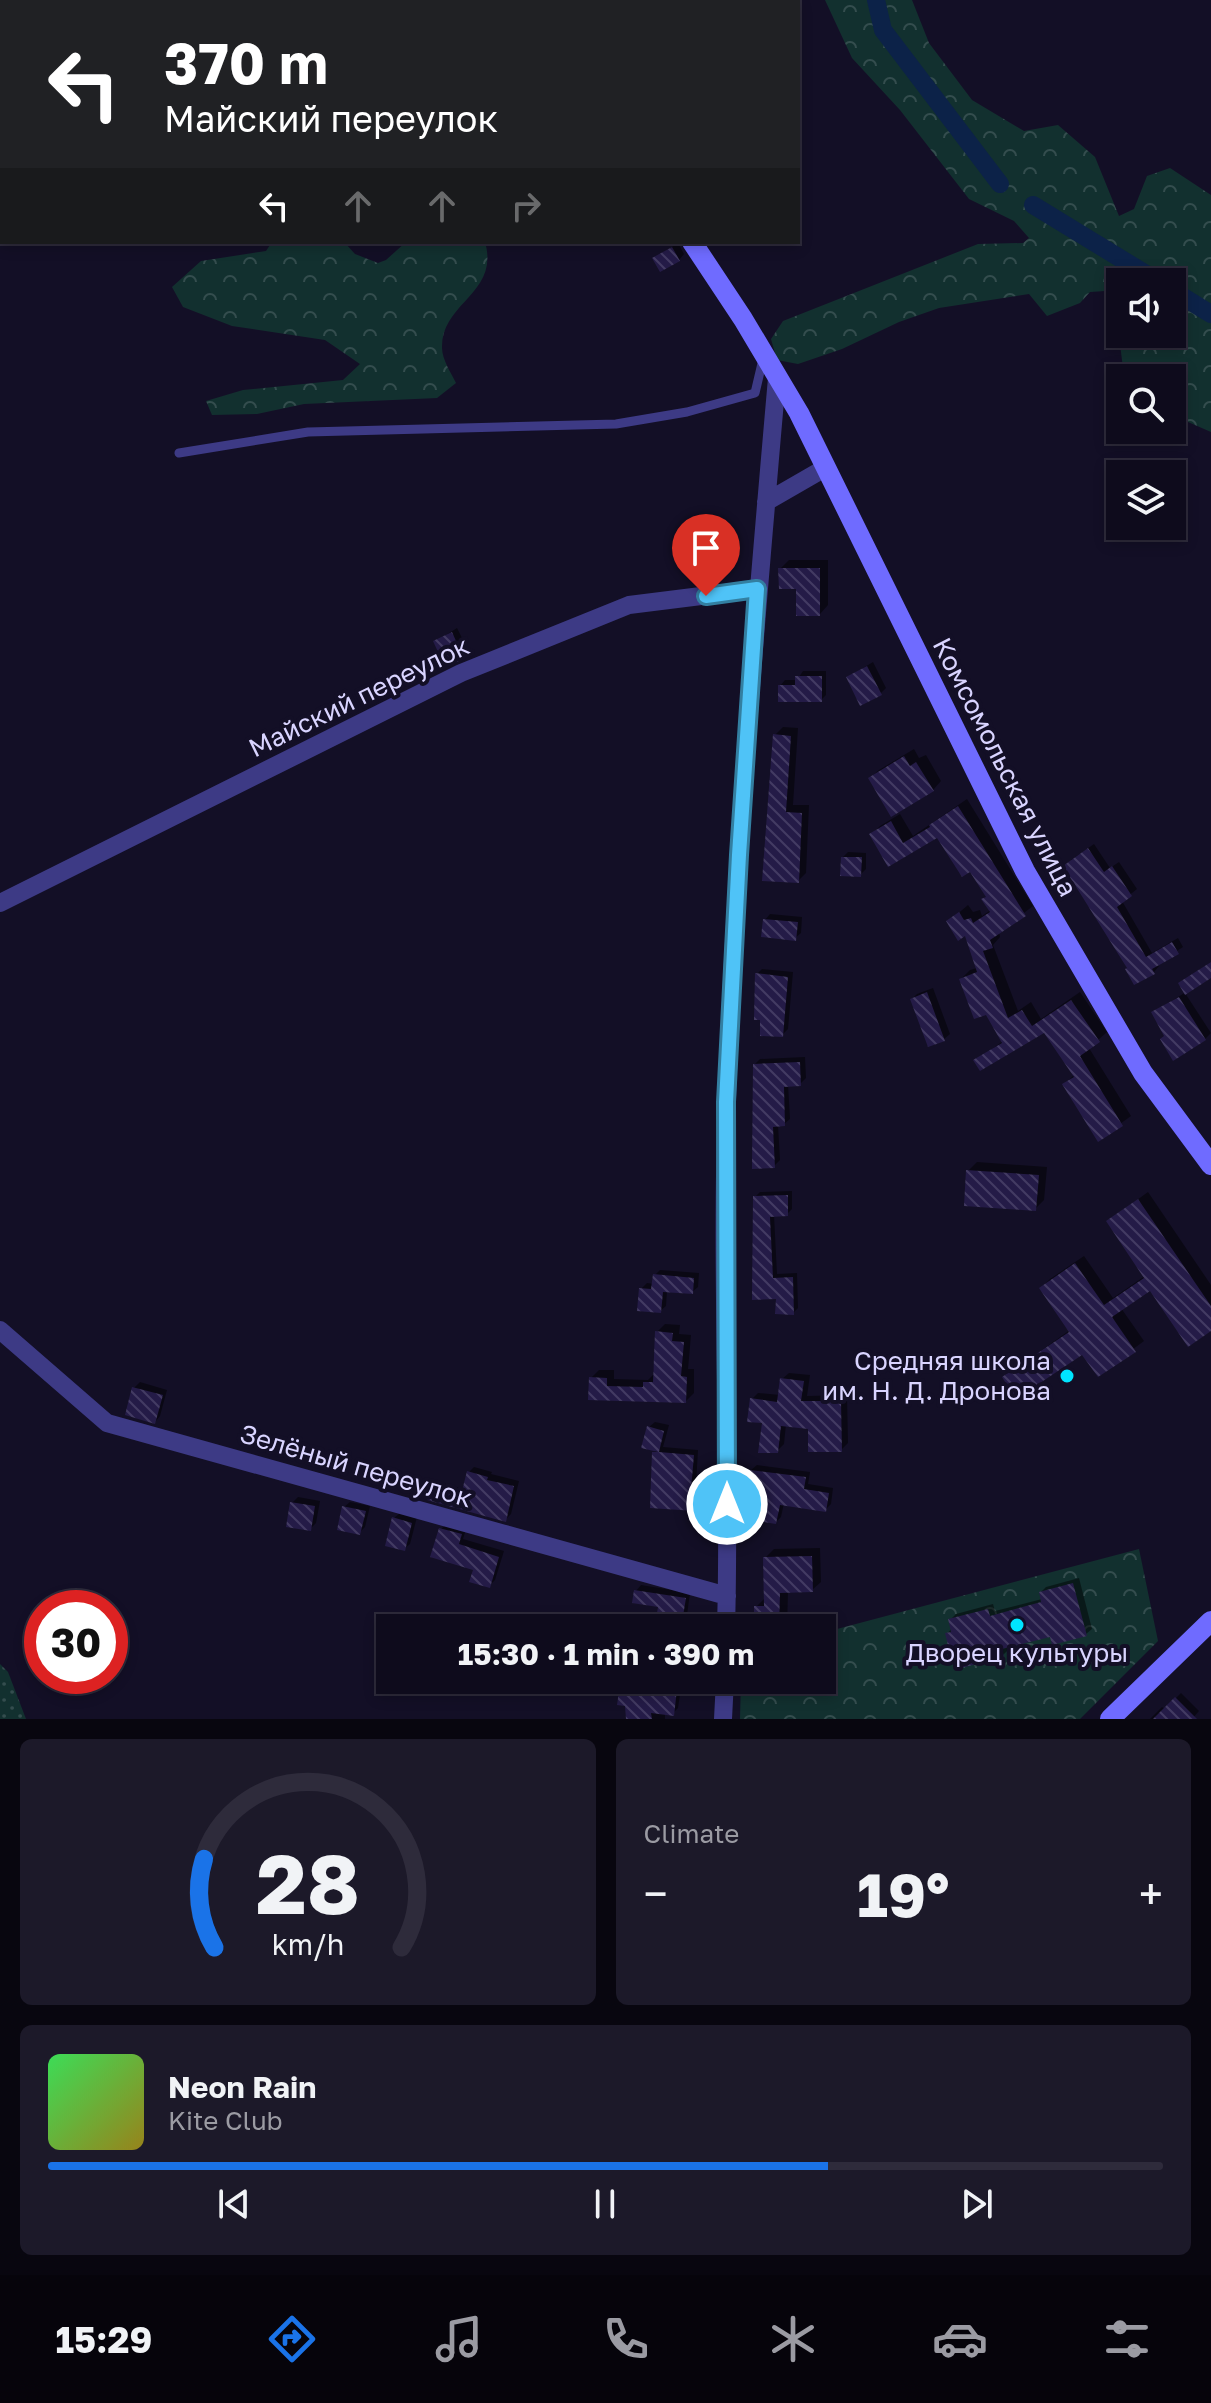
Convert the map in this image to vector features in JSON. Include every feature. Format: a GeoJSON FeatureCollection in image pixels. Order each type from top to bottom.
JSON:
{"type":"FeatureCollection","features":[{"type":"Feature","properties":{"kind":"street","name":"Комсомольская улица"},"geometry":{"type":"LineString","coordinates":[[693,244],[764,355],[825,468],[1025,871],[1143,1073],[1211,1165]]}},
{"type":"Feature","properties":{"kind":"street"},"geometry":{"type":"LineString","coordinates":[[726,1614],[726,1102],[757,589],[777,378]]}},
{"type":"Feature","properties":{"kind":"street"},"geometry":{"type":"LineString","coordinates":[[766,502],[825,468]]}},
{"type":"Feature","properties":{"kind":"street","name":"Майский переулок"},"geometry":{"type":"LineString","coordinates":[[0,903],[461,673],[629,605],[757,589]]}},
{"type":"Feature","properties":{"kind":"street","name":"Зелёный переулок"},"geometry":{"type":"LineString","coordinates":[[0,1330],[107,1423],[727,1596]]}},
{"type":"Feature","properties":{"kind":"street"},"geometry":{"type":"LineString","coordinates":[[1110,1719],[1211,1621]]}},
{"type":"Feature","properties":{"kind":"street"},"geometry":{"type":"LineString","coordinates":[[723,1719],[724,1694]]}},
{"type":"Feature","properties":{"kind":"lane"},"geometry":{"type":"LineString","coordinates":[[755,393],[764,355]]}},
{"type":"Feature","properties":{"kind":"lane"},"geometry":{"type":"LineString","coordinates":[[755,393],[774,408]]}},
{"type":"Feature","properties":{"kind":"lane"},"geometry":{"type":"LineString","coordinates":[[179,453],[308,432],[616,424],[687,412],[755,393]]}},
{"type":"Feature","properties":{"kind":"green space"},"geometry":{"type":"Polygon","coordinates":[[[825,0],[912,0],[929,43],[972,100],[1024,131],[1058,125],[1095,157],[1119,216],[1134,209],[1147,176],[1170,168],[1211,195],[1211,432],[1186,421],[1186,364],[1122,364],[1120,348],[1186,348],[1186,268],[1106,268],[1106,291],[1090,292],[1080,303],[1047,316],[1029,294],[939,308],[798,364],[777,360],[771,339],[783,321],[978,244],[1023,243],[1029,238],[1014,221],[969,199],[900,110],[852,58],[825,0]]]}},
{"type":"Feature","properties":{"kind":"green space"},"geometry":{"type":"Polygon","coordinates":[[[271,244],[346,244],[355,254],[378,263],[404,244],[485,244],[487,260],[484,274],[478,286],[450,319],[444,332],[442,352],[456,383],[437,398],[304,404],[257,414],[212,415],[206,401],[243,390],[343,380],[360,364],[325,340],[232,326],[183,307],[172,287],[201,261],[266,251],[271,244]]]}},
{"type":"Feature","properties":{"kind":"green space"},"geometry":{"type":"Polygon","coordinates":[[[1139,1549],[1158,1641],[1080,1719],[740,1719],[741,1694],[836,1694],[836,1629],[1139,1549]]]}},
{"type":"Feature","properties":{"kind":"green space"},"geometry":{"type":"Polygon","coordinates":[[[0,1664],[8,1672],[26,1719],[0,1719],[0,1664]]]}},
{"type":"Feature","properties":{"kind":"building"},"geometry":{"type":"Polygon","coordinates":[[[672,247],[680,261],[660,272],[652,258],[672,247]]]}},
{"type":"Feature","properties":{"kind":"building"},"geometry":{"type":"Polygon","coordinates":[[[778,568],[820,568],[820,616],[796,616],[796,589],[779,589],[778,568]]]}},
{"type":"Feature","properties":{"kind":"building"},"geometry":{"type":"Polygon","coordinates":[[[452,632],[464,659],[445,667],[433,641],[452,632]]]}},
{"type":"Feature","properties":{"kind":"building"},"geometry":{"type":"Polygon","coordinates":[[[867,666],[882,695],[860,706],[846,677],[867,666]]]}},
{"type":"Feature","properties":{"kind":"building"},"geometry":{"type":"Polygon","coordinates":[[[795,676],[822,676],[822,702],[778,702],[778,685],[795,685],[795,676]]]}},
{"type":"Feature","properties":{"kind":"building"},"geometry":{"type":"Polygon","coordinates":[[[773,734],[791,736],[786,812],[802,813],[799,883],[762,881],[773,734]]]}},
{"type":"Feature","properties":{"kind":"building"},"geometry":{"type":"Polygon","coordinates":[[[904,756],[910,766],[916,762],[934,791],[891,817],[868,778],[904,756]]]}},
{"type":"Feature","properties":{"kind":"building"},"geometry":{"type":"Polygon","coordinates":[[[958,806],[1026,916],[990,940],[993,948],[983,951],[1008,1018],[1022,1010],[1032,1026],[1071,1000],[1100,1042],[1080,1056],[1123,1126],[1098,1142],[1062,1084],[1074,1077],[1044,1033],[980,1071],[973,1060],[1002,1043],[986,1015],[974,1019],[959,979],[977,972],[965,936],[958,941],[946,921],[959,912],[964,920],[971,918],[973,923],[990,912],[981,899],[986,897],[970,872],[962,877],[937,838],[888,867],[869,834],[891,821],[903,843],[958,806]]]}},
{"type":"Feature","properties":{"kind":"building"},"geometry":{"type":"Polygon","coordinates":[[[1088,848],[1104,872],[1112,866],[1132,896],[1117,907],[1146,957],[1172,942],[1179,954],[1152,969],[1155,974],[1134,985],[1127,968],[1063,866],[1088,848]]]}},
{"type":"Feature","properties":{"kind":"building"},"geometry":{"type":"Polygon","coordinates":[[[841,857],[862,857],[861,877],[840,876],[841,857]]]}},
{"type":"Feature","properties":{"kind":"building"},"geometry":{"type":"Polygon","coordinates":[[[763,919],[798,922],[796,941],[761,937],[763,919]]]}},
{"type":"Feature","properties":{"kind":"building"},"geometry":{"type":"Polygon","coordinates":[[[1211,962],[1211,978],[1185,995],[1178,983],[1211,962]]]}},
{"type":"Feature","properties":{"kind":"building"},"geometry":{"type":"Polygon","coordinates":[[[755,973],[788,977],[783,1037],[760,1036],[760,1020],[754,1020],[755,973]]]}},
{"type":"Feature","properties":{"kind":"building"},"geometry":{"type":"Polygon","coordinates":[[[927,992],[945,1041],[928,1047],[910,999],[927,992]]]}},
{"type":"Feature","properties":{"kind":"building"},"geometry":{"type":"Polygon","coordinates":[[[1179,997],[1206,1040],[1173,1061],[1160,1039],[1164,1036],[1151,1012],[1179,997]]]}},
{"type":"Feature","properties":{"kind":"building"},"geometry":{"type":"Polygon","coordinates":[[[800,1062],[801,1086],[784,1087],[785,1126],[773,1127],[775,1168],[752,1169],[753,1064],[800,1062]]]}},
{"type":"Feature","properties":{"kind":"building"},"geometry":{"type":"Polygon","coordinates":[[[966,1170],[1039,1175],[1036,1211],[964,1206],[966,1170]]]}},
{"type":"Feature","properties":{"kind":"building"},"geometry":{"type":"Polygon","coordinates":[[[788,1195],[788,1216],[770,1217],[773,1278],[793,1277],[794,1315],[775,1314],[776,1299],[752,1300],[753,1196],[788,1195]]]}},
{"type":"Feature","properties":{"kind":"building"},"geometry":{"type":"Polygon","coordinates":[[[1138,1199],[1211,1306],[1211,1331],[1188,1347],[1150,1291],[1112,1317],[1136,1352],[1098,1377],[1082,1355],[1016,1399],[1002,1377],[1069,1332],[1039,1288],[1075,1263],[1104,1305],[1144,1278],[1106,1221],[1138,1199]]]}},
{"type":"Feature","properties":{"kind":"building"},"geometry":{"type":"Polygon","coordinates":[[[653,1274],[694,1278],[693,1294],[663,1292],[661,1313],[637,1311],[639,1288],[651,1289],[653,1274]]]}},
{"type":"Feature","properties":{"kind":"building"},"geometry":{"type":"Polygon","coordinates":[[[655,1331],[673,1333],[672,1341],[684,1342],[681,1376],[687,1377],[686,1403],[588,1400],[589,1377],[607,1378],[607,1386],[643,1387],[643,1382],[653,1382],[655,1331]]]}},
{"type":"Feature","properties":{"kind":"building"},"geometry":{"type":"Polygon","coordinates":[[[780,1378],[804,1381],[801,1401],[841,1401],[842,1452],[808,1452],[808,1429],[781,1426],[778,1453],[758,1453],[762,1423],[747,1422],[750,1398],[777,1402],[780,1378]]]}},
{"type":"Feature","properties":{"kind":"building"},"geometry":{"type":"Polygon","coordinates":[[[132,1387],[163,1395],[155,1424],[125,1415],[132,1387]]]}},
{"type":"Feature","properties":{"kind":"building"},"geometry":{"type":"Polygon","coordinates":[[[647,1426],[664,1431],[659,1452],[694,1455],[691,1490],[696,1490],[695,1511],[650,1508],[652,1452],[658,1452],[641,1448],[647,1426]]]}},
{"type":"Feature","properties":{"kind":"building"},"geometry":{"type":"Polygon","coordinates":[[[750,1470],[806,1477],[804,1489],[829,1493],[826,1512],[780,1505],[776,1524],[751,1520],[756,1491],[746,1489],[750,1470]]]}},
{"type":"Feature","properties":{"kind":"building"},"geometry":{"type":"Polygon","coordinates":[[[467,1471],[488,1477],[487,1480],[514,1486],[506,1522],[427,1500],[431,1486],[461,1495],[467,1471]]]}},
{"type":"Feature","properties":{"kind":"building"},"geometry":{"type":"Polygon","coordinates":[[[290,1502],[315,1506],[311,1531],[286,1527],[290,1502]]]}},
{"type":"Feature","properties":{"kind":"building"},"geometry":{"type":"Polygon","coordinates":[[[342,1506],[366,1511],[360,1535],[337,1530],[342,1506]]]}},
{"type":"Feature","properties":{"kind":"building"},"geometry":{"type":"Polygon","coordinates":[[[392,1517],[412,1523],[405,1551],[385,1546],[392,1517]]]}},
{"type":"Feature","properties":{"kind":"building"},"geometry":{"type":"Polygon","coordinates":[[[439,1528],[462,1534],[459,1544],[499,1557],[490,1588],[469,1582],[473,1570],[430,1557],[439,1528]]]}},
{"type":"Feature","properties":{"kind":"building"},"geometry":{"type":"Polygon","coordinates":[[[812,1556],[813,1592],[780,1593],[779,1614],[754,1614],[754,1606],[764,1606],[763,1557],[812,1556]]]}},
{"type":"Feature","properties":{"kind":"building","name":"Дворец культуры"},"geometry":{"type":"Polygon","coordinates":[[[1073,1583],[1087,1636],[1052,1645],[1050,1637],[1002,1649],[1004,1657],[961,1668],[957,1655],[951,1657],[945,1633],[951,1632],[948,1619],[988,1609],[990,1616],[1041,1602],[1039,1592],[1073,1583]]]}},
{"type":"Feature","properties":{"kind":"building"},"geometry":{"type":"Polygon","coordinates":[[[634,1590],[686,1598],[683,1614],[657,1613],[658,1607],[632,1603],[634,1590]]]}},
{"type":"Feature","properties":{"kind":"building"},"geometry":{"type":"Polygon","coordinates":[[[619,1694],[676,1694],[674,1716],[651,1713],[652,1719],[626,1719],[625,1706],[617,1705],[619,1694]]]}},
{"type":"Feature","properties":{"kind":"building"},"geometry":{"type":"Polygon","coordinates":[[[1175,1697],[1197,1719],[1153,1719],[1175,1697]]]}},
{"type":"Feature","properties":{"kind":"waterway"},"geometry":{"type":"LineString","coordinates":[[876,0],[883,30],[1000,184]]}},
{"type":"Feature","properties":{"kind":"waterway"},"geometry":{"type":"LineString","coordinates":[[1033,205],[1136,268]]}},
{"type":"Feature","properties":{"kind":"waterway"},"geometry":{"type":"LineString","coordinates":[[1186,299],[1211,314]]}},
{"type":"Feature","properties":{"kind":"place","name":"Средняя школа им. Н. Д. Дронова"},"geometry":{"type":"Point","coordinates":[1067,1376]}},
{"type":"Feature","properties":{"kind":"place","name":"Дворец культуры"},"geometry":{"type":"Point","coordinates":[1017,1625]}},
{"type":"Feature","properties":{"kind":"route"},"geometry":{"type":"LineString","coordinates":[[706,596],[757,589],[726,1102],[727,1504]]}}]}
